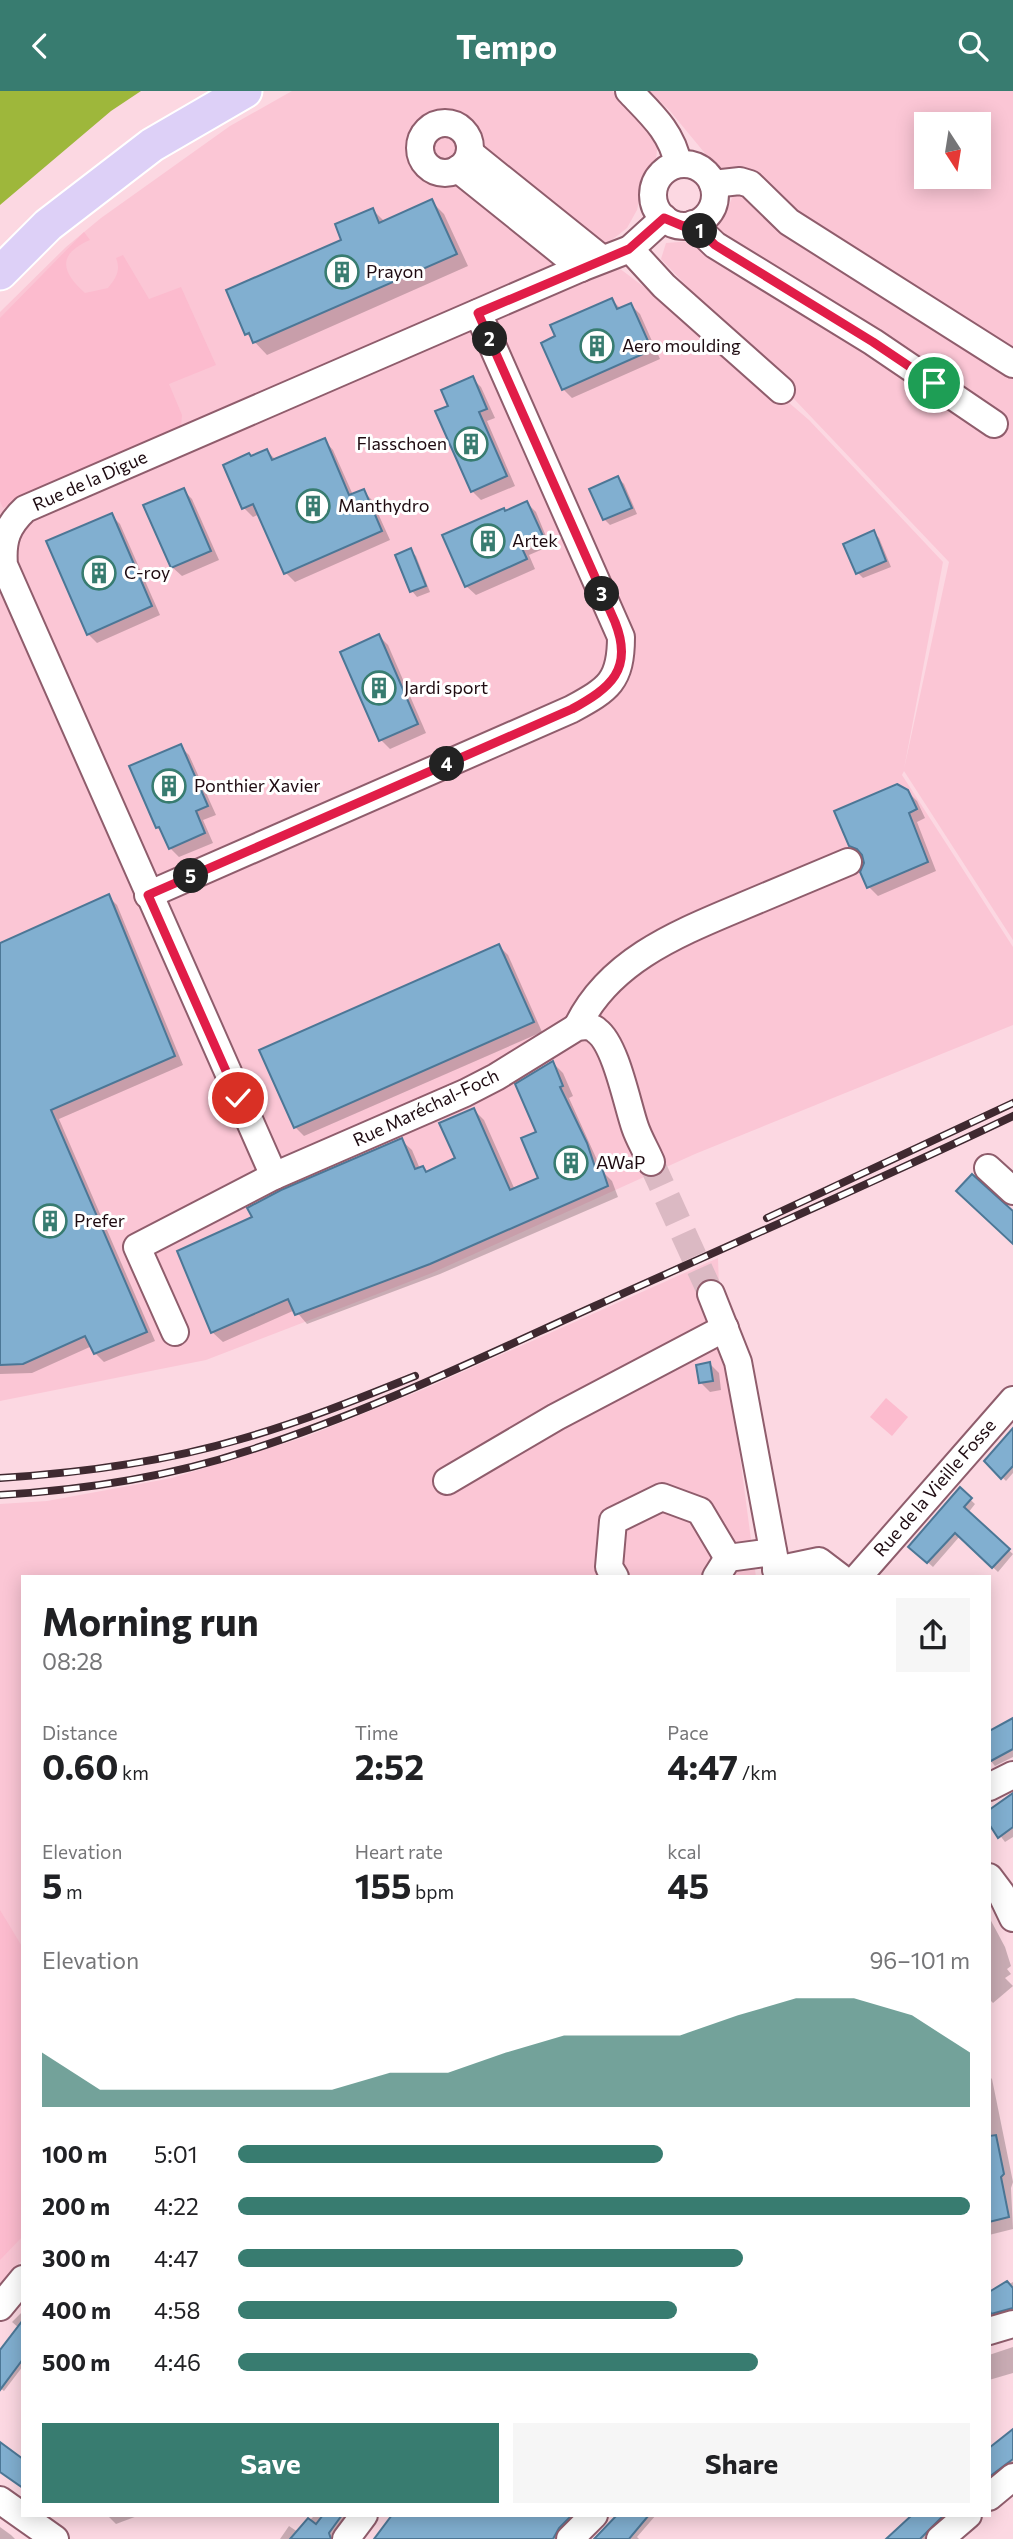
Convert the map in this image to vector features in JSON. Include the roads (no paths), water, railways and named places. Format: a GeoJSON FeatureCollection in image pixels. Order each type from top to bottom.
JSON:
{"type":"FeatureCollection","features":[{"type":"Feature","properties":{"kind":"main road"},"geometry":{"type":"LineString","coordinates":[[0,246],[36,211],[142,131],[206,91]]}},
{"type":"Feature","properties":{"kind":"main road"},"geometry":{"type":"LineString","coordinates":[[0,273],[48,225],[152,145],[245,91]]}},
{"type":"Feature","properties":{"kind":"street"},"geometry":{"type":"LineString","coordinates":[[629,91],[659,122],[674,146],[678,165]]}},
{"type":"Feature","properties":{"kind":"street"},"geometry":{"type":"LineString","coordinates":[[464,161],[591,263]]}},
{"type":"Feature","properties":{"kind":"street"},"geometry":{"type":"LineString","coordinates":[[689,164],[699,167],[713,184],[713,204],[702,220],[683,226],[664,218],[657,210],[653,198],[654,187],[667,169],[689,164]]}},
{"type":"Feature","properties":{"kind":"street"},"geometry":{"type":"LineString","coordinates":[[713,184],[740,181],[750,184],[789,222],[1013,364]]}},
{"type":"Feature","properties":{"kind":"street","name":"Rue de la Digue"},"geometry":{"type":"LineString","coordinates":[[274,1176],[4,565],[2,547],[12,521],[25,509],[591,263],[629,249],[664,218]]}},
{"type":"Feature","properties":{"kind":"street"},"geometry":{"type":"LineString","coordinates":[[693,224],[715,245],[873,342],[994,424]]}},
{"type":"Feature","properties":{"kind":"street"},"geometry":{"type":"LineString","coordinates":[[629,249],[664,286],[781,390]]}},
{"type":"Feature","properties":{"kind":"street"},"geometry":{"type":"LineString","coordinates":[[148,895],[572,709],[604,691],[615,676],[621,659],[621,637],[478,313]]}},
{"type":"Feature","properties":{"kind":"street"},"geometry":{"type":"LineString","coordinates":[[577,1027],[588,1004],[615,978],[667,939],[848,862]]}},
{"type":"Feature","properties":{"kind":"street"},"geometry":{"type":"LineString","coordinates":[[577,1027],[589,1026],[599,1031],[626,1088],[635,1126],[651,1162]]}},
{"type":"Feature","properties":{"kind":"street","name":"Rue Maréchal-Foch"},"geometry":{"type":"LineString","coordinates":[[175,1332],[137,1247],[274,1176],[496,1077],[577,1027]]}},
{"type":"Feature","properties":{"kind":"street"},"geometry":{"type":"LineString","coordinates":[[988,1168],[1013,1191]]}},
{"type":"Feature","properties":{"kind":"street"},"geometry":{"type":"LineString","coordinates":[[711,1294],[738,1362],[743,1382],[776,1566]]}},
{"type":"Feature","properties":{"kind":"street"},"geometry":{"type":"LineString","coordinates":[[447,1481],[556,1417],[725,1328]]}},
{"type":"Feature","properties":{"kind":"street","name":"Rue de la Vieille Fosse"},"geometry":{"type":"LineString","coordinates":[[860,1575],[1013,1399]]}},
{"type":"Feature","properties":{"kind":"street"},"geometry":{"type":"LineString","coordinates":[[614,1575],[609,1567],[613,1521],[662,1497],[700,1511],[722,1568],[819,1561],[837,1575]]}},
{"type":"Feature","properties":{"kind":"street"},"geometry":{"type":"LineString","coordinates":[[991,1786],[1013,1775]]}},
{"type":"Feature","properties":{"kind":"street"},"geometry":{"type":"LineString","coordinates":[[991,1880],[1013,1918]]}},
{"type":"Feature","properties":{"kind":"street"},"geometry":{"type":"LineString","coordinates":[[0,2307],[21,2281]]}},
{"type":"Feature","properties":{"kind":"street"},"geometry":{"type":"LineString","coordinates":[[991,2330],[1013,2324]]}},
{"type":"Feature","properties":{"kind":"street"},"geometry":{"type":"LineString","coordinates":[[991,2495],[1013,2477]]}},
{"type":"Feature","properties":{"kind":"street"},"geometry":{"type":"LineString","coordinates":[[0,2500],[41,2536]]}},
{"type":"Feature","properties":{"kind":"street"},"geometry":{"type":"LineString","coordinates":[[346,2539],[362,2517]]}},
{"type":"Feature","properties":{"kind":"street"},"geometry":{"type":"LineString","coordinates":[[570,2539],[592,2517]]}},
{"type":"Feature","properties":{"kind":"street"},"geometry":{"type":"LineString","coordinates":[[940,2539],[966,2517]]}},
{"type":"Feature","properties":{"kind":"tunnel"},"geometry":{"type":"LineString","coordinates":[[651,1162],[711,1294]]}},
{"type":"Feature","properties":{"kind":"railway"},"geometry":{"type":"LineString","coordinates":[[767,1218],[1013,1103]]}},
{"type":"Feature","properties":{"kind":"railway"},"geometry":{"type":"LineString","coordinates":[[0,1495],[94,1486],[156,1475],[247,1451],[336,1420],[466,1365],[1013,1116]]}},
{"type":"Feature","properties":{"kind":"railway"},"geometry":{"type":"LineString","coordinates":[[0,1478],[122,1465],[212,1447],[307,1418],[415,1376]]}},
{"type":"Feature","properties":{"kind":"place","name":"Prayon"},"geometry":{"type":"Point","coordinates":[342,272]}},
{"type":"Feature","properties":{"kind":"place","name":"Aero moulding"},"geometry":{"type":"Point","coordinates":[597,346]}},
{"type":"Feature","properties":{"kind":"place","name":"Flasschoen"},"geometry":{"type":"Point","coordinates":[471,444]}},
{"type":"Feature","properties":{"kind":"place","name":"Manthydro"},"geometry":{"type":"Point","coordinates":[313,506]}},
{"type":"Feature","properties":{"kind":"place","name":"Artek"},"geometry":{"type":"Point","coordinates":[488,541]}},
{"type":"Feature","properties":{"kind":"place","name":"C-roy"},"geometry":{"type":"Point","coordinates":[99,573]}},
{"type":"Feature","properties":{"kind":"place","name":"Jardi sport"},"geometry":{"type":"Point","coordinates":[379,688]}},
{"type":"Feature","properties":{"kind":"place","name":"Ponthier Xavier"},"geometry":{"type":"Point","coordinates":[169,786]}},
{"type":"Feature","properties":{"kind":"place","name":"AWaP"},"geometry":{"type":"Point","coordinates":[571,1163]}},
{"type":"Feature","properties":{"kind":"place","name":"Prefer"},"geometry":{"type":"Point","coordinates":[50,1221]}}]}
